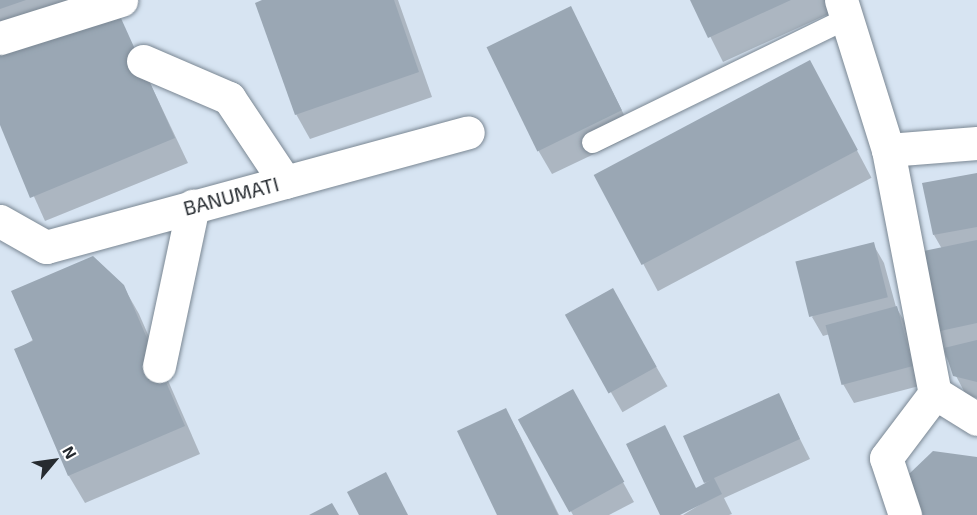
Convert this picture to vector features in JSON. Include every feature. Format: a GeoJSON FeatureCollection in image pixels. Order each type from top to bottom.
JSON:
{"type":"FeatureCollection","features":[{"type":"Feature","properties":{"kind":"street"},"geometry":{"type":"LineString","coordinates":[[0,38],[121,0]]}},
{"type":"Feature","properties":{"kind":"street"},"geometry":{"type":"LineString","coordinates":[[844,9],[888,150],[935,393],[977,419]]}},
{"type":"Feature","properties":{"kind":"street"},"geometry":{"type":"LineString","coordinates":[[143,61],[229,98],[285,182]]}},
{"type":"Feature","properties":{"kind":"street","name":"BANUMATI"},"geometry":{"type":"LineString","coordinates":[[0,221],[46,247],[468,132]]}},
{"type":"Feature","properties":{"kind":"street"},"geometry":{"type":"LineString","coordinates":[[888,150],[977,142]]}},
{"type":"Feature","properties":{"kind":"street"},"geometry":{"type":"LineString","coordinates":[[159,366],[193,206]]}},
{"type":"Feature","properties":{"kind":"street"},"geometry":{"type":"LineString","coordinates":[[905,515],[886,458],[935,393]]}},
{"type":"Feature","properties":{"kind":"lane"},"geometry":{"type":"LineString","coordinates":[[592,142],[844,9]]}},
{"type":"Feature","properties":{"kind":"building"},"geometry":{"type":"Polygon","coordinates":[[[0,0],[26,0],[0,9],[0,0]]]}},
{"type":"Feature","properties":{"kind":"building"},"geometry":{"type":"Polygon","coordinates":[[[262,0],[394,0],[419,72],[295,115],[255,3],[262,0]]]}},
{"type":"Feature","properties":{"kind":"building"},"geometry":{"type":"Polygon","coordinates":[[[690,0],[791,0],[708,38],[690,0]]]}},
{"type":"Feature","properties":{"kind":"building"},"geometry":{"type":"Polygon","coordinates":[[[571,6],[622,110],[537,151],[487,47],[571,6]]]}},
{"type":"Feature","properties":{"kind":"building"},"geometry":{"type":"Polygon","coordinates":[[[120,16],[175,138],[30,198],[0,125],[0,52],[120,16]]]}},
{"type":"Feature","properties":{"kind":"building"},"geometry":{"type":"Polygon","coordinates":[[[810,60],[858,150],[642,265],[594,175],[810,60]]]}},
{"type":"Feature","properties":{"kind":"building"},"geometry":{"type":"Polygon","coordinates":[[[977,173],[977,227],[933,235],[922,183],[977,173]]]}},
{"type":"Feature","properties":{"kind":"building"},"geometry":{"type":"Polygon","coordinates":[[[977,240],[977,323],[931,333],[914,253],[977,240]]]}},
{"type":"Feature","properties":{"kind":"building"},"geometry":{"type":"Polygon","coordinates":[[[874,242],[888,297],[809,317],[795,262],[874,242]]]}},
{"type":"Feature","properties":{"kind":"building"},"geometry":{"type":"Polygon","coordinates":[[[93,256],[124,285],[185,426],[68,476],[14,349],[33,341],[11,291],[93,256]]]}},
{"type":"Feature","properties":{"kind":"building"},"geometry":{"type":"Polygon","coordinates":[[[613,288],[657,367],[609,393],[565,315],[613,288]]]}},
{"type":"Feature","properties":{"kind":"building"},"geometry":{"type":"Polygon","coordinates":[[[897,306],[913,366],[842,385],[826,325],[897,306]]]}},
{"type":"Feature","properties":{"kind":"building"},"geometry":{"type":"Polygon","coordinates":[[[977,340],[977,382],[953,376],[944,348],[977,340]]]}},
{"type":"Feature","properties":{"kind":"building"},"geometry":{"type":"Polygon","coordinates":[[[573,389],[624,482],[569,512],[518,420],[573,389]]]}},
{"type":"Feature","properties":{"kind":"building"},"geometry":{"type":"Polygon","coordinates":[[[779,393],[800,439],[714,478],[722,494],[680,515],[660,515],[626,444],[665,425],[696,488],[711,480],[704,483],[683,436],[779,393]]]}},
{"type":"Feature","properties":{"kind":"building"},"geometry":{"type":"Polygon","coordinates":[[[506,408],[558,515],[497,515],[457,431],[506,408]]]}},
{"type":"Feature","properties":{"kind":"building"},"geometry":{"type":"Polygon","coordinates":[[[933,451],[977,457],[977,515],[923,515],[909,474],[933,451]]]}},
{"type":"Feature","properties":{"kind":"building"},"geometry":{"type":"Polygon","coordinates":[[[386,472],[408,515],[359,515],[347,492],[386,472]]]}},
{"type":"Feature","properties":{"kind":"building"},"geometry":{"type":"Polygon","coordinates":[[[332,503],[339,515],[309,515],[332,503]]]}}]}
